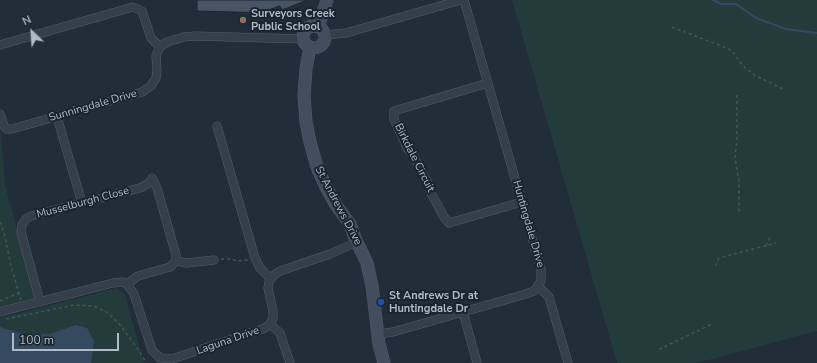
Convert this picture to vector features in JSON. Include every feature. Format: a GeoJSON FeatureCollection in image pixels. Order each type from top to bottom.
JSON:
{"type":"FeatureCollection","features":[{"type":"Feature","properties":{"kind":"street"},"geometry":{"type":"LineString","coordinates":[[0,45],[136,5],[142,11],[150,38],[160,47],[166,42],[191,36],[303,39],[320,46],[324,41],[321,31],[327,0]]}},
{"type":"Feature","properties":{"kind":"street"},"geometry":{"type":"LineString","coordinates":[[303,39],[304,32],[312,26],[321,31],[346,33],[461,0]]}},
{"type":"Feature","properties":{"kind":"street","name":"Huntingdale Drive"},"geometry":{"type":"LineString","coordinates":[[464,0],[541,269],[541,278],[538,286]]}},
{"type":"Feature","properties":{"kind":"street","name":"St Andrews Drive"},"geometry":{"type":"LineString","coordinates":[[303,39],[306,122],[311,147],[317,167],[326,187],[336,205],[350,224],[365,257],[374,294],[378,334],[384,363]]}},
{"type":"Feature","properties":{"kind":"street","name":"Sunningdale Drive"},"geometry":{"type":"LineString","coordinates":[[0,114],[3,124],[9,129],[138,94],[147,90],[156,78],[156,56],[160,47]]}},
{"type":"Feature","properties":{"kind":"street","name":"Birkdale Circuit"},"geometry":{"type":"LineString","coordinates":[[488,83],[394,110],[394,119],[408,148],[428,183],[434,199],[449,224],[522,202]]}},
{"type":"Feature","properties":{"kind":"street"},"geometry":{"type":"LineString","coordinates":[[57,117],[82,203]]}},
{"type":"Feature","properties":{"kind":"street"},"geometry":{"type":"LineString","coordinates":[[217,126],[255,258],[260,268],[271,279],[280,270],[330,254],[357,242]]}},
{"type":"Feature","properties":{"kind":"street","name":"Musselburgh Close"},"geometry":{"type":"LineString","coordinates":[[40,302],[21,232],[22,225],[28,217],[140,188],[148,183],[152,178],[157,188],[176,255],[176,261]]}},
{"type":"Feature","properties":{"kind":"street"},"geometry":{"type":"LineString","coordinates":[[3,316],[23,306],[118,282],[127,284],[140,276],[170,267],[176,261],[187,262],[214,260]]}},
{"type":"Feature","properties":{"kind":"street","name":"Laguna Drive"},"geometry":{"type":"LineString","coordinates":[[127,284],[134,294],[150,345],[160,360],[172,359],[261,330],[270,324],[273,318],[273,311],[268,292],[268,286],[271,279]]}},
{"type":"Feature","properties":{"kind":"street"},"geometry":{"type":"LineString","coordinates":[[378,334],[393,332],[526,294],[538,286],[549,297],[568,363]]}},
{"type":"Feature","properties":{"kind":"street"},"geometry":{"type":"LineString","coordinates":[[463,312],[478,363]]}},
{"type":"Feature","properties":{"kind":"street"},"geometry":{"type":"LineString","coordinates":[[270,324],[280,333],[290,363]]}},
{"type":"Feature","properties":{"kind":"path"},"geometry":{"type":"LineString","coordinates":[[303,39],[296,29],[305,22],[314,10]]}},
{"type":"Feature","properties":{"kind":"path"},"geometry":{"type":"LineString","coordinates":[[672,27],[732,51],[742,65],[754,75],[785,90]]}},
{"type":"Feature","properties":{"kind":"path"},"geometry":{"type":"LineString","coordinates":[[736,95],[737,138],[735,157],[739,182],[739,214]]}},
{"type":"Feature","properties":{"kind":"path"},"geometry":{"type":"LineString","coordinates":[[0,222],[23,306],[31,313]]}},
{"type":"Feature","properties":{"kind":"path"},"geometry":{"type":"LineString","coordinates":[[766,246],[771,235]]}},
{"type":"Feature","properties":{"kind":"path"},"geometry":{"type":"LineString","coordinates":[[716,266],[719,258],[776,243]]}},
{"type":"Feature","properties":{"kind":"path"},"geometry":{"type":"LineString","coordinates":[[214,260],[231,259],[237,261],[252,259]]}},
{"type":"Feature","properties":{"kind":"path"},"geometry":{"type":"LineString","coordinates":[[0,300],[19,293]]}},
{"type":"Feature","properties":{"kind":"path"},"geometry":{"type":"LineString","coordinates":[[3,316],[21,316],[74,305],[94,306],[108,313],[121,326],[146,363]]}},
{"type":"Feature","properties":{"kind":"path"},"geometry":{"type":"LineString","coordinates":[[660,348],[712,324]]}},
{"type":"Feature","properties":{"kind":"green space"},"geometry":{"type":"Polygon","coordinates":[[[512,0],[817,0],[817,331],[697,363],[617,363],[512,0]]]}},
{"type":"Feature","properties":{"kind":"green space"},"geometry":{"type":"Polygon","coordinates":[[[0,129],[5,185],[36,298],[0,308],[0,129]]]}},
{"type":"Feature","properties":{"kind":"green space"},"geometry":{"type":"Polygon","coordinates":[[[117,288],[125,295],[144,363],[0,363],[0,318],[117,288]]]}},
{"type":"Feature","properties":{"kind":"water"},"geometry":{"type":"Polygon","coordinates":[[[76,325],[87,328],[94,341],[91,363],[0,363],[0,327],[26,335],[50,334],[76,325]]]}},
{"type":"Feature","properties":{"kind":"building"},"geometry":{"type":"Polygon","coordinates":[[[197,0],[305,1],[282,10],[280,6],[268,10],[268,13],[197,11],[197,0]]]}},
{"type":"Feature","properties":{"kind":"waterway"},"geometry":{"type":"LineString","coordinates":[[713,0],[721,4],[736,4],[756,18],[786,29],[817,33]]}},
{"type":"Feature","properties":{"kind":"place","name":"Surveyors Creek Public School"},"geometry":{"type":"Point","coordinates":[243,20]}},
{"type":"Feature","properties":{"kind":"place","name":"St Andrews Dr at Huntingdale Dr"},"geometry":{"type":"Point","coordinates":[381,302]}}]}
